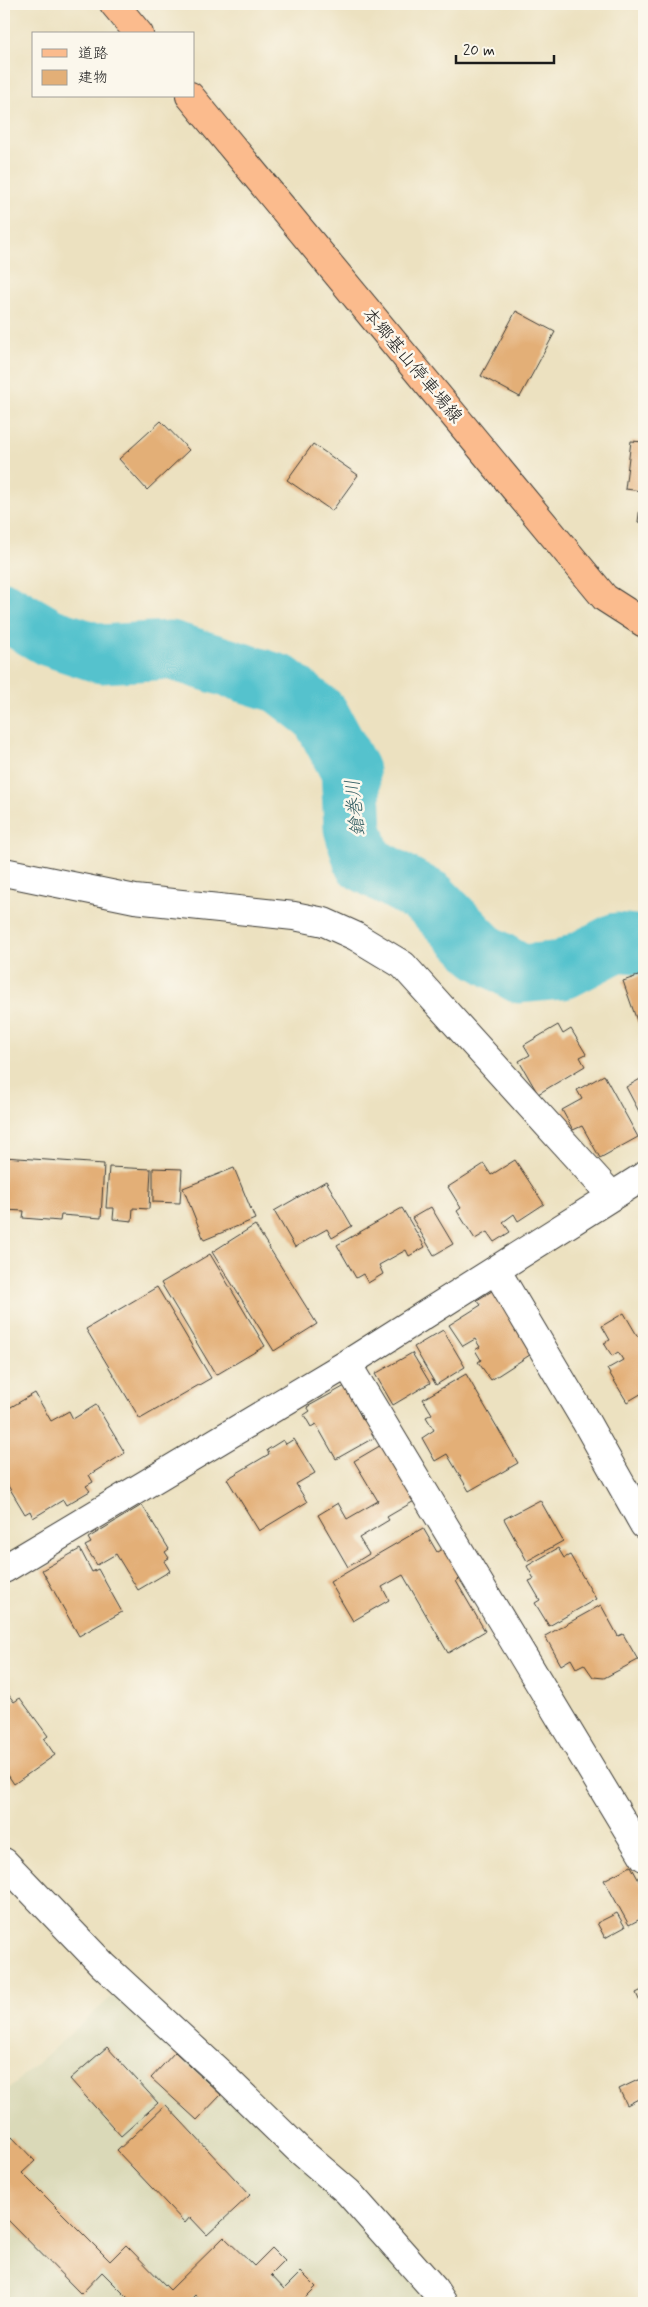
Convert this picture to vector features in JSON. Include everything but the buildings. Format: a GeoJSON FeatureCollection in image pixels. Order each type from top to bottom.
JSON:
{"type":"FeatureCollection","features":[{"type":"Feature","properties":{"kind":"main road"},"geometry":{"type":"LineString","coordinates":[[114,4],[137,32]]}},
{"type":"Feature","properties":{"kind":"main road","name":"本郷基山停車場線"},"geometry":{"type":"LineString","coordinates":[[192,98],[604,598],[644,623]]}},
{"type":"Feature","properties":{"kind":"street"},"geometry":{"type":"LineString","coordinates":[[4,872],[135,899],[294,916],[324,922],[355,936],[403,964],[612,1196]]}},
{"type":"Feature","properties":{"kind":"street"},"geometry":{"type":"LineString","coordinates":[[4,1569],[347,1364],[644,1176]]}},
{"type":"Feature","properties":{"kind":"street"},"geometry":{"type":"LineString","coordinates":[[496,1270],[585,1420],[644,1525]]}},
{"type":"Feature","properties":{"kind":"street"},"geometry":{"type":"LineString","coordinates":[[347,1364],[644,1857]]}},
{"type":"Feature","properties":{"kind":"street"},"geometry":{"type":"LineString","coordinates":[[4,1862],[103,1966],[222,2075],[298,2149],[348,2192],[434,2289],[443,2303]]}},
{"type":"Feature","properties":{"kind":"shaded area"},"geometry":{"type":"Polygon","coordinates":[[[116,1993],[348,2207],[431,2303],[4,2303],[4,2093],[116,1993]]]}},
{"type":"Feature","properties":{"kind":"waterway","name":"鎗巻川"},"geometry":{"type":"LineString","coordinates":[[4,611],[49,637],[101,654],[170,650],[280,684],[320,715],[350,771],[353,828],[363,862],[430,899],[481,951],[520,974],[563,970],[617,942],[644,945]]}}]}
